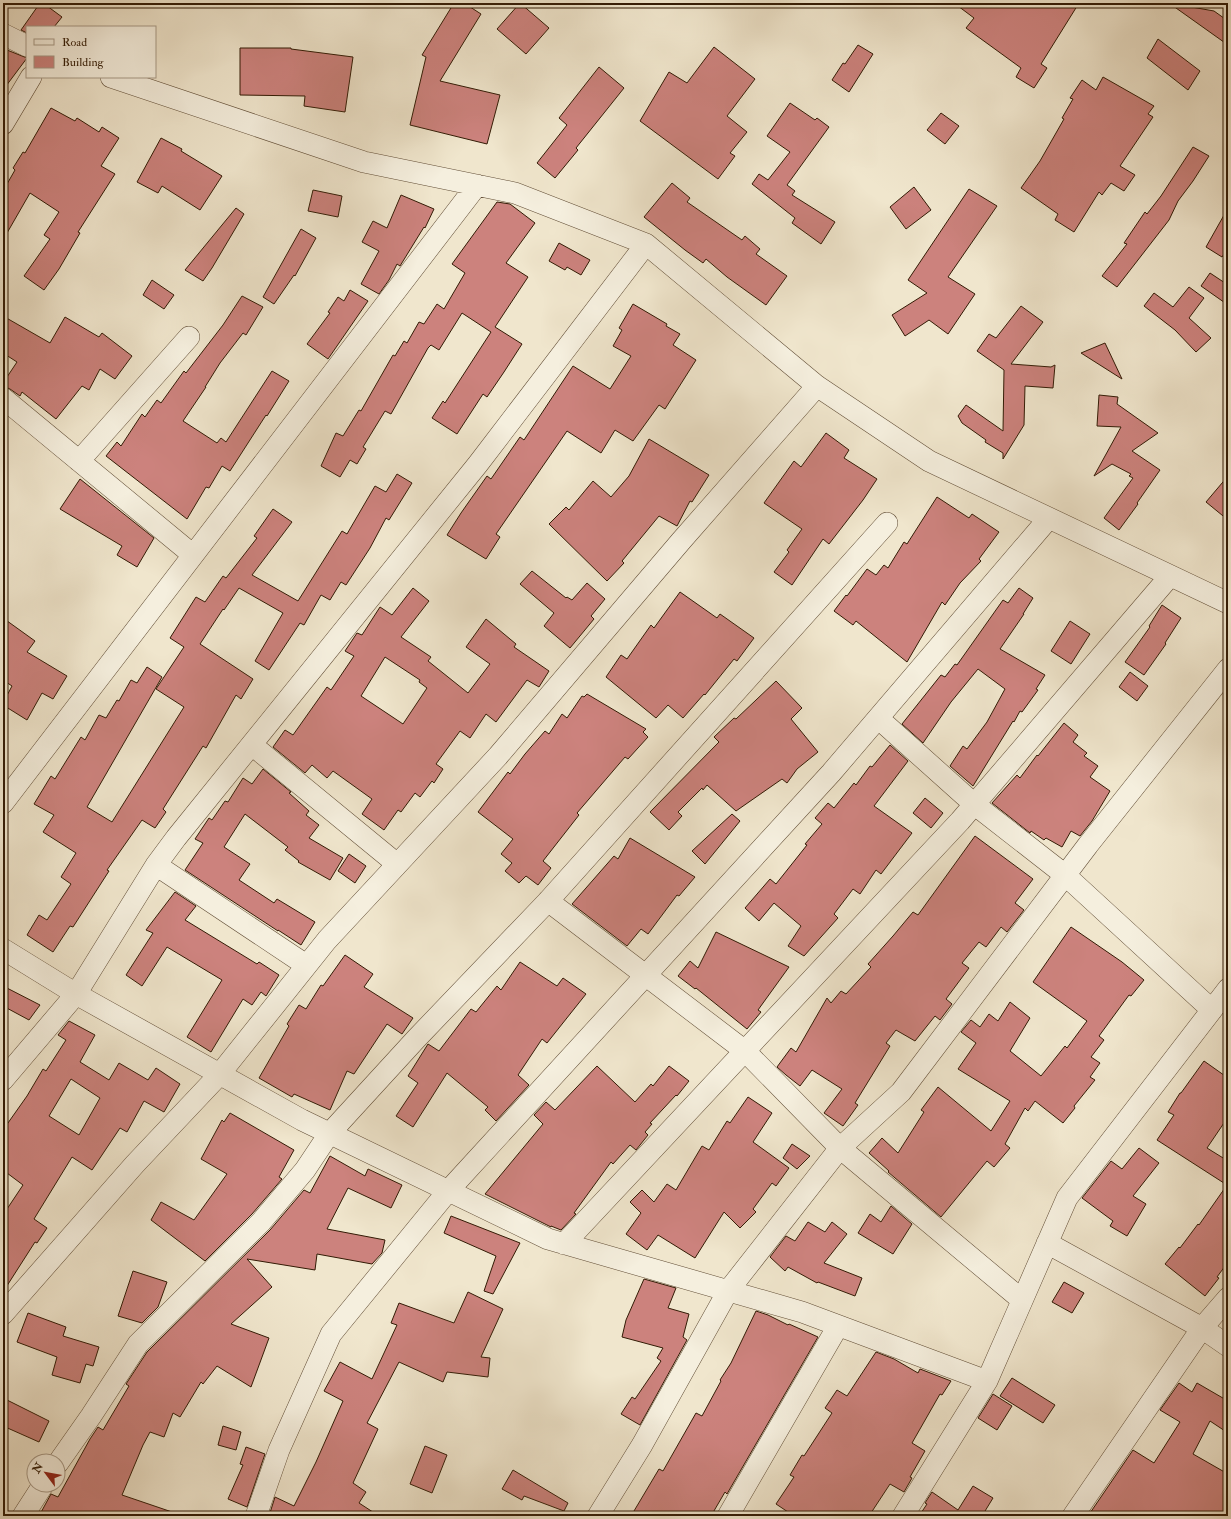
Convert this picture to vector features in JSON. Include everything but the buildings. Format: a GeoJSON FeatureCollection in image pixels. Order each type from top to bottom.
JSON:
{"type":"FeatureCollection","features":[{"type":"Feature","properties":{"kind":"street"},"geometry":{"type":"LineString","coordinates":[[3,34],[26,46]]}},
{"type":"Feature","properties":{"kind":"street"},"geometry":{"type":"LineString","coordinates":[[3,124],[30,78]]}},
{"type":"Feature","properties":{"kind":"street"},"geometry":{"type":"LineString","coordinates":[[114,78],[364,162],[515,193],[646,244],[817,386],[929,461],[1228,603]]}},
{"type":"Feature","properties":{"kind":"street"},"geometry":{"type":"LineString","coordinates":[[3,803],[477,185]]}},
{"type":"Feature","properties":{"kind":"street"},"geometry":{"type":"LineString","coordinates":[[3,1080],[76,994],[156,865],[478,464],[646,244]]}},
{"type":"Feature","properties":{"kind":"street"},"geometry":{"type":"LineString","coordinates":[[79,461],[189,337]]}},
{"type":"Feature","properties":{"kind":"street"},"geometry":{"type":"LineString","coordinates":[[3,1314],[135,1164],[219,1074],[327,940],[498,756],[676,547],[817,386]]}},
{"type":"Feature","properties":{"kind":"street"},"geometry":{"type":"LineString","coordinates":[[3,398],[193,555]]}},
{"type":"Feature","properties":{"kind":"street"},"geometry":{"type":"LineString","coordinates":[[256,1516],[279,1450],[331,1334],[448,1191],[831,773],[1049,518]]}},
{"type":"Feature","properties":{"kind":"street"},"geometry":{"type":"LineString","coordinates":[[65,1453],[138,1344],[261,1222],[305,1170],[329,1134],[416,1039],[548,901],[887,523]]}},
{"type":"Feature","properties":{"kind":"street"},"geometry":{"type":"LineString","coordinates":[[564,1244],[974,804],[1170,576]]}},
{"type":"Feature","properties":{"kind":"street"},"geometry":{"type":"LineString","coordinates":[[598,1516],[642,1445],[728,1291],[840,1148],[901,1092],[1065,875],[1228,669]]}},
{"type":"Feature","properties":{"kind":"street"},"geometry":{"type":"LineString","coordinates":[[878,718],[974,804],[1065,875],[1212,1010]]}},
{"type":"Feature","properties":{"kind":"street"},"geometry":{"type":"LineString","coordinates":[[252,744],[397,864]]}},
{"type":"Feature","properties":{"kind":"street"},"geometry":{"type":"LineString","coordinates":[[156,865],[306,965]]}},
{"type":"Feature","properties":{"kind":"street"},"geometry":{"type":"LineString","coordinates":[[548,901],[745,1051],[840,1148],[1022,1300]]}},
{"type":"Feature","properties":{"kind":"street"},"geometry":{"type":"LineString","coordinates":[[3,949],[76,994],[302,1120],[548,1239],[802,1312],[987,1381]]}},
{"type":"Feature","properties":{"kind":"street"},"geometry":{"type":"LineString","coordinates":[[903,1516],[987,1381],[1067,1198],[1228,988]]}},
{"type":"Feature","properties":{"kind":"street"},"geometry":{"type":"LineString","coordinates":[[1047,1243],[1202,1328],[1228,1346]]}},
{"type":"Feature","properties":{"kind":"street"},"geometry":{"type":"LineString","coordinates":[[1073,1516],[1202,1328],[1228,1298]]}},
{"type":"Feature","properties":{"kind":"street"},"geometry":{"type":"LineString","coordinates":[[728,1516],[838,1326]]}},
{"type":"Feature","properties":{"kind":"street"},"geometry":{"type":"LineString","coordinates":[[23,1516],[38,1493]]}}]}
